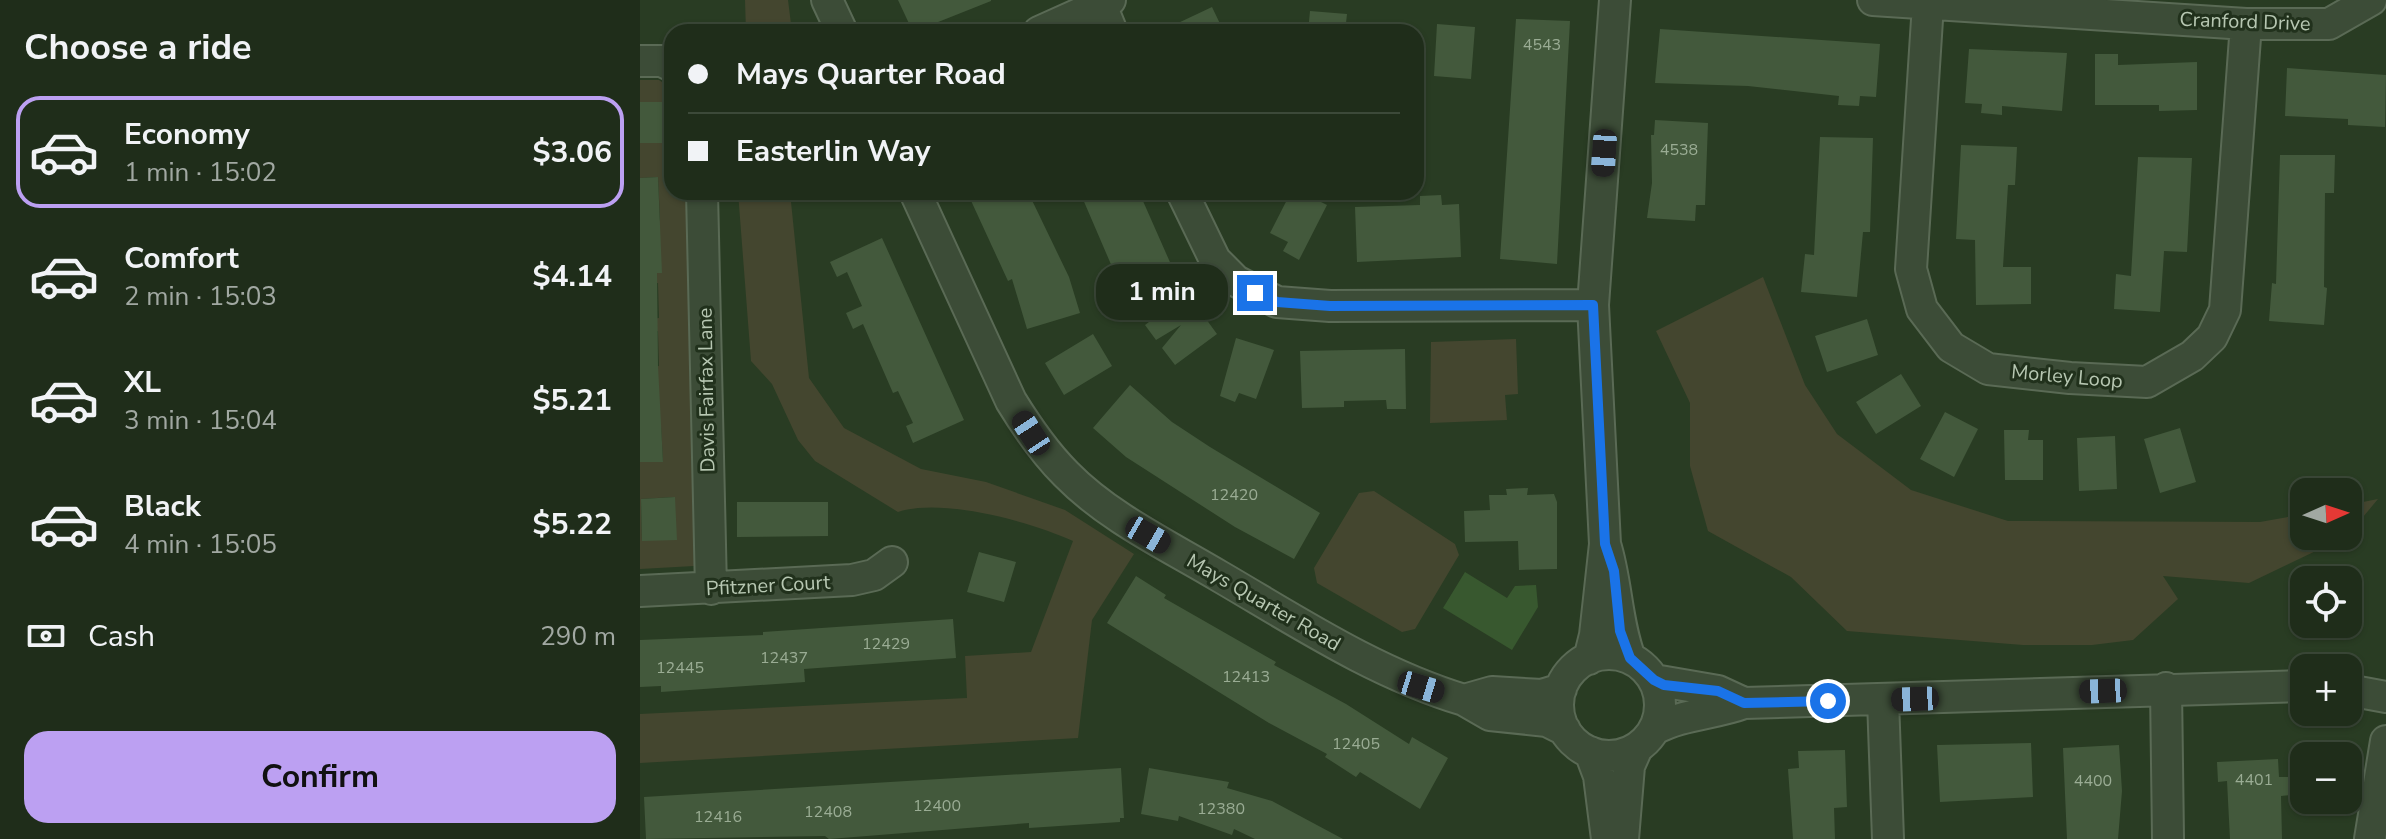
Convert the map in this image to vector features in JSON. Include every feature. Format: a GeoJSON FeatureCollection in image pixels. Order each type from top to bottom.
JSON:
{"type":"FeatureCollection","features":[{"type":"Feature","properties":{"kind":"street"},"geometry":{"type":"LineString","coordinates":[[827,0],[838,24]]}},
{"type":"Feature","properties":{"kind":"street"},"geometry":{"type":"LineString","coordinates":[[1589,659],[1595,635],[1605,544],[1593,305],[1615,0]]}},
{"type":"Feature","properties":{"kind":"street","name":"Cranford Drive"},"geometry":{"type":"LineString","coordinates":[[1873,0],[2246,24],[2329,24],[2371,0]]}},
{"type":"Feature","properties":{"kind":"street","name":"Morley Loop"},"geometry":{"type":"LineString","coordinates":[[1928,4],[1911,269],[1922,309],[1951,347],[1988,369],[2070,378],[2147,382],[2192,356],[2212,337],[2225,310],[2246,24]]}},
{"type":"Feature","properties":{"kind":"street"},"geometry":{"type":"LineString","coordinates":[[1067,24],[1108,12]]}},
{"type":"Feature","properties":{"kind":"street"},"geometry":{"type":"LineString","coordinates":[[640,61],[664,62]]}},
{"type":"Feature","properties":{"kind":"street","name":"Davis Fairfax Lane"},"geometry":{"type":"LineString","coordinates":[[702,200],[711,589]]}},
{"type":"Feature","properties":{"kind":"street","name":"Mays Quarter Road"},"geometry":{"type":"LineString","coordinates":[[919,200],[1011,401],[1031,433],[1067,476],[1099,503],[1148,535],[1375,667],[1421,687],[1464,700],[1490,715],[1547,721],[1565,730],[1590,752]]}},
{"type":"Feature","properties":{"kind":"street"},"geometry":{"type":"LineString","coordinates":[[1186,200],[1215,260],[1236,281],[1277,302],[1330,306],[1593,305]]}},
{"type":"Feature","properties":{"kind":"street"},"geometry":{"type":"LineString","coordinates":[[1605,544],[1614,571],[1620,631],[1630,658]]}},
{"type":"Feature","properties":{"kind":"street","name":"Pfitzner Court"},"geometry":{"type":"LineString","coordinates":[[640,591],[852,580],[874,575],[892,562]]}},
{"type":"Feature","properties":{"kind":"street"},"geometry":{"type":"LineString","coordinates":[[1565,730],[1559,703],[1561,689],[1577,666],[1589,659],[1616,654],[1630,658],[1664,685],[1718,691],[1744,703]]}},
{"type":"Feature","properties":{"kind":"street"},"geometry":{"type":"LineString","coordinates":[[1623,839],[1629,766],[1646,738],[1660,696],[1654,680]]}},
{"type":"Feature","properties":{"kind":"street"},"geometry":{"type":"LineString","coordinates":[[1590,752],[1614,756],[1673,719],[1718,713],[1744,703],[2290,686]]}},
{"type":"Feature","properties":{"kind":"street"},"geometry":{"type":"LineString","coordinates":[[2166,688],[2168,839]]}},
{"type":"Feature","properties":{"kind":"street","name":"Mays Quarter Road"},"geometry":{"type":"LineString","coordinates":[[1464,700],[1492,692],[1542,695],[1561,689]]}},
{"type":"Feature","properties":{"kind":"street"},"geometry":{"type":"LineString","coordinates":[[2362,693],[2386,697]]}},
{"type":"Feature","properties":{"kind":"street"},"geometry":{"type":"LineString","coordinates":[[1883,700],[1888,839]]}},
{"type":"Feature","properties":{"kind":"street"},"geometry":{"type":"LineString","coordinates":[[2370,839],[2386,741]]}},
{"type":"Feature","properties":{"kind":"street"},"geometry":{"type":"LineString","coordinates":[[1590,752],[1599,776],[1607,839]]}},
{"type":"Feature","properties":{"kind":"shaded area"},"geometry":{"type":"Polygon","coordinates":[[[745,0],[788,0],[791,24],[746,24],[745,0]]]}},
{"type":"Feature","properties":{"kind":"shaded area"},"geometry":{"type":"Polygon","coordinates":[[[640,80],[659,80],[664,83],[664,102],[640,102],[640,80]]]}},
{"type":"Feature","properties":{"kind":"shaded area"},"geometry":{"type":"Polygon","coordinates":[[[640,143],[664,143],[664,200],[686,200],[694,566],[640,569],[640,462],[663,461],[661,426],[640,427],[640,367],[659,366],[658,331],[640,331],[640,319],[659,318],[658,283],[640,283],[660,219],[658,177],[640,178],[640,143]],[[674,497],[641,499],[642,541],[674,497]]]}},
{"type":"Feature","properties":{"kind":"shaded area"},"geometry":{"type":"Polygon","coordinates":[[[739,200],[791,200],[809,378],[844,428],[921,469],[986,482],[1065,510],[1134,554],[1092,620],[1078,738],[640,763],[640,714],[967,698],[965,656],[1031,652],[1073,541],[1034,526],[962,510],[916,508],[898,512],[815,461],[798,440],[772,384],[751,361],[739,200]]]}},
{"type":"Feature","properties":{"kind":"shaded area"},"geometry":{"type":"Polygon","coordinates":[[[1763,277],[1805,385],[1837,434],[1911,490],[2008,521],[2260,522],[2290,517],[2290,550],[2318,550],[2249,583],[2163,576],[2178,599],[2133,640],[2092,645],[2023,645],[1847,631],[1791,577],[1708,531],[1690,466],[1690,403],[1656,331],[1763,277]]]}},
{"type":"Feature","properties":{"kind":"shaded area"},"geometry":{"type":"Polygon","coordinates":[[[1516,339],[1518,394],[1505,395],[1507,420],[1430,423],[1431,342],[1516,339]]]}},
{"type":"Feature","properties":{"kind":"shaded area"},"geometry":{"type":"Polygon","coordinates":[[[1374,491],[1455,544],[1459,555],[1415,629],[1402,632],[1317,583],[1314,568],[1359,493],[1374,491]]]}},
{"type":"Feature","properties":{"kind":"shaded area"},"geometry":{"type":"Polygon","coordinates":[[[2378,499],[2362,518],[2362,502],[2378,499]]]}},
{"type":"Feature","properties":{"kind":"shaded area"},"geometry":{"type":"Polygon","coordinates":[[[1465,572],[1507,598],[1515,586],[1536,585],[1538,607],[1512,650],[1443,608],[1465,572]]]}},
{"type":"Feature","properties":{"kind":"building"},"geometry":{"type":"Polygon","coordinates":[[[898,0],[991,0],[933,24],[909,24],[898,0]]]}},
{"type":"Feature","properties":{"kind":"building"},"geometry":{"type":"Polygon","coordinates":[[[1212,7],[1220,24],[1176,24],[1212,7]]]}},
{"type":"Feature","properties":{"kind":"building"},"geometry":{"type":"Polygon","coordinates":[[[1310,11],[1347,14],[1346,24],[1309,24],[1310,11]]]}},
{"type":"Feature","properties":{"kind":"building"},"geometry":{"type":"Polygon","coordinates":[[[1516,19],[1570,21],[1557,264],[1500,259],[1516,19]]]}},
{"type":"Feature","properties":{"kind":"building"},"geometry":{"type":"Polygon","coordinates":[[[1437,24],[1475,27],[1471,79],[1434,76],[1437,24]]]}},
{"type":"Feature","properties":{"kind":"building"},"geometry":{"type":"Polygon","coordinates":[[[1660,29],[1880,44],[1876,97],[1860,96],[1859,106],[1838,105],[1839,96],[1748,86],[1655,83],[1660,29]]]}},
{"type":"Feature","properties":{"kind":"building"},"geometry":{"type":"Polygon","coordinates":[[[1969,49],[2067,53],[2062,111],[2002,106],[2002,115],[1981,113],[1982,104],[1965,103],[1969,49]]]}},
{"type":"Feature","properties":{"kind":"building"},"geometry":{"type":"Polygon","coordinates":[[[2095,54],[2118,54],[2118,65],[2197,62],[2197,110],[2159,111],[2159,105],[2095,105],[2095,54]]]}},
{"type":"Feature","properties":{"kind":"building"},"geometry":{"type":"Polygon","coordinates":[[[2287,68],[2386,75],[2385,127],[2348,125],[2348,119],[2285,116],[2287,68]]]}},
{"type":"Feature","properties":{"kind":"building"},"geometry":{"type":"Polygon","coordinates":[[[640,102],[664,102],[664,143],[640,143],[640,102]]]}},
{"type":"Feature","properties":{"kind":"building"},"geometry":{"type":"Polygon","coordinates":[[[1655,120],[1708,123],[1705,205],[1696,205],[1695,221],[1647,218],[1652,183],[1651,135],[1654,135],[1655,120]]]}},
{"type":"Feature","properties":{"kind":"building"},"geometry":{"type":"Polygon","coordinates":[[[1820,137],[1873,138],[1870,232],[1863,232],[1857,297],[1801,292],[1805,254],[1814,255],[1820,137]]]}},
{"type":"Feature","properties":{"kind":"building"},"geometry":{"type":"Polygon","coordinates":[[[1961,145],[2017,147],[2015,185],[2008,185],[2003,267],[2031,267],[2031,304],[1976,305],[1975,240],[1956,239],[1961,145]]]}},
{"type":"Feature","properties":{"kind":"building"},"geometry":{"type":"Polygon","coordinates":[[[2280,155],[2335,155],[2334,193],[2325,193],[2324,287],[2327,288],[2324,325],[2269,321],[2272,283],[2276,284],[2280,155]]]}},
{"type":"Feature","properties":{"kind":"building"},"geometry":{"type":"Polygon","coordinates":[[[2138,157],[2192,158],[2187,252],[2164,251],[2160,312],[2114,309],[2116,274],[2131,276],[2138,157]]]}},
{"type":"Feature","properties":{"kind":"building"},"geometry":{"type":"Polygon","coordinates":[[[658,177],[662,273],[657,273],[658,366],[663,462],[640,462],[640,178],[658,177]]]}},
{"type":"Feature","properties":{"kind":"building"},"geometry":{"type":"Polygon","coordinates":[[[1441,195],[1442,205],[1459,204],[1461,257],[1357,262],[1355,207],[1420,205],[1424,196],[1441,195]]]}},
{"type":"Feature","properties":{"kind":"building"},"geometry":{"type":"Polygon","coordinates":[[[971,200],[1032,200],[1069,277],[1080,313],[1027,329],[1012,279],[1008,281],[971,200]]]}},
{"type":"Feature","properties":{"kind":"building"},"geometry":{"type":"Polygon","coordinates":[[[1083,200],[1143,200],[1173,269],[1122,290],[1083,200]]]}},
{"type":"Feature","properties":{"kind":"building"},"geometry":{"type":"Polygon","coordinates":[[[1287,200],[1317,200],[1327,205],[1299,260],[1283,251],[1288,242],[1270,233],[1287,200]]]}},
{"type":"Feature","properties":{"kind":"building"},"geometry":{"type":"Polygon","coordinates":[[[882,238],[964,420],[913,443],[906,426],[913,423],[898,391],[893,393],[863,324],[853,329],[846,313],[862,306],[847,272],[837,277],[830,262],[882,238]]]}},
{"type":"Feature","properties":{"kind":"building"},"geometry":{"type":"Polygon","coordinates":[[[1187,293],[1217,334],[1175,365],[1162,348],[1181,325],[1156,340],[1145,325],[1187,293]]]}},
{"type":"Feature","properties":{"kind":"building"},"geometry":{"type":"Polygon","coordinates":[[[1867,319],[1878,355],[1827,372],[1815,336],[1867,319]]]}},
{"type":"Feature","properties":{"kind":"building"},"geometry":{"type":"Polygon","coordinates":[[[1093,334],[1112,366],[1064,395],[1045,363],[1093,334]]]}},
{"type":"Feature","properties":{"kind":"building"},"geometry":{"type":"Polygon","coordinates":[[[1236,338],[1274,350],[1256,399],[1239,393],[1235,402],[1220,396],[1236,338]]]}},
{"type":"Feature","properties":{"kind":"building"},"geometry":{"type":"Polygon","coordinates":[[[1405,349],[1406,409],[1387,409],[1386,400],[1344,401],[1344,407],[1302,408],[1300,351],[1405,349]]]}},
{"type":"Feature","properties":{"kind":"building"},"geometry":{"type":"Polygon","coordinates":[[[1901,374],[1921,406],[1876,434],[1856,402],[1901,374]]]}},
{"type":"Feature","properties":{"kind":"building"},"geometry":{"type":"Polygon","coordinates":[[[1130,385],[1172,422],[1320,513],[1294,559],[1235,527],[1126,457],[1093,428],[1130,385]]]}},
{"type":"Feature","properties":{"kind":"building"},"geometry":{"type":"Polygon","coordinates":[[[1945,412],[1978,429],[1954,477],[1920,459],[1945,412]]]}},
{"type":"Feature","properties":{"kind":"building"},"geometry":{"type":"Polygon","coordinates":[[[2180,428],[2196,482],[2160,493],[2144,439],[2180,428]]]}},
{"type":"Feature","properties":{"kind":"building"},"geometry":{"type":"Polygon","coordinates":[[[2004,430],[2029,430],[2028,440],[2043,440],[2043,480],[2005,480],[2004,430]]]}},
{"type":"Feature","properties":{"kind":"building"},"geometry":{"type":"Polygon","coordinates":[[[2115,436],[2117,489],[2079,491],[2077,438],[2115,436]]]}},
{"type":"Feature","properties":{"kind":"building"},"geometry":{"type":"Polygon","coordinates":[[[1528,488],[1527,495],[1554,494],[1557,502],[1557,569],[1519,570],[1518,541],[1465,542],[1464,511],[1490,510],[1489,495],[1507,495],[1506,489],[1528,488]]]}},
{"type":"Feature","properties":{"kind":"building"},"geometry":{"type":"Polygon","coordinates":[[[675,497],[677,540],[642,541],[641,499],[675,497]]]}},
{"type":"Feature","properties":{"kind":"building"},"geometry":{"type":"Polygon","coordinates":[[[737,502],[828,502],[828,536],[737,537],[737,502]]]}},
{"type":"Feature","properties":{"kind":"building"},"geometry":{"type":"Polygon","coordinates":[[[979,552],[1016,562],[1004,602],[967,592],[979,552]]]}},
{"type":"Feature","properties":{"kind":"building"},"geometry":{"type":"Polygon","coordinates":[[[1136,576],[1166,595],[1164,598],[1409,744],[1412,737],[1448,758],[1420,809],[1360,772],[1356,777],[1325,757],[1327,754],[1269,723],[1107,623],[1136,576]]]}},
{"type":"Feature","properties":{"kind":"building"},"geometry":{"type":"Polygon","coordinates":[[[953,619],[956,658],[804,669],[805,682],[661,692],[661,686],[640,687],[640,640],[763,635],[763,632],[953,619]]]}},
{"type":"Feature","properties":{"kind":"building"},"geometry":{"type":"Polygon","coordinates":[[[2031,743],[2033,797],[1940,802],[1937,745],[2031,743]]]}},
{"type":"Feature","properties":{"kind":"building"},"geometry":{"type":"Polygon","coordinates":[[[2119,745],[2122,791],[2118,839],[2067,839],[2063,748],[2119,745]]]}},
{"type":"Feature","properties":{"kind":"building"},"geometry":{"type":"Polygon","coordinates":[[[1845,750],[1847,807],[1834,808],[1835,839],[1793,839],[1788,769],[1799,768],[1798,751],[1845,750]]]}},
{"type":"Feature","properties":{"kind":"building"},"geometry":{"type":"Polygon","coordinates":[[[2278,759],[2279,777],[2289,777],[2290,795],[2281,796],[2282,839],[2230,839],[2227,781],[2218,782],[2217,762],[2278,759]]]}},
{"type":"Feature","properties":{"kind":"building"},"geometry":{"type":"Polygon","coordinates":[[[1121,768],[1124,818],[1120,818],[1120,822],[1029,828],[1029,823],[829,839],[825,836],[646,839],[644,797],[1121,768]]]}},
{"type":"Feature","properties":{"kind":"building"},"geometry":{"type":"Polygon","coordinates":[[[1149,768],[1229,782],[1227,788],[1272,801],[1343,839],[1255,839],[1234,829],[1232,835],[1179,816],[1178,821],[1141,814],[1149,768]]]}},
{"type":"Feature","properties":{"kind":"route"},"geometry":{"type":"LineString","coordinates":[[1255,293],[1277,302],[1330,306],[1593,305],[1605,544],[1614,571],[1620,631],[1630,658],[1664,685],[1718,691],[1744,703],[1828,701]]}}]}
